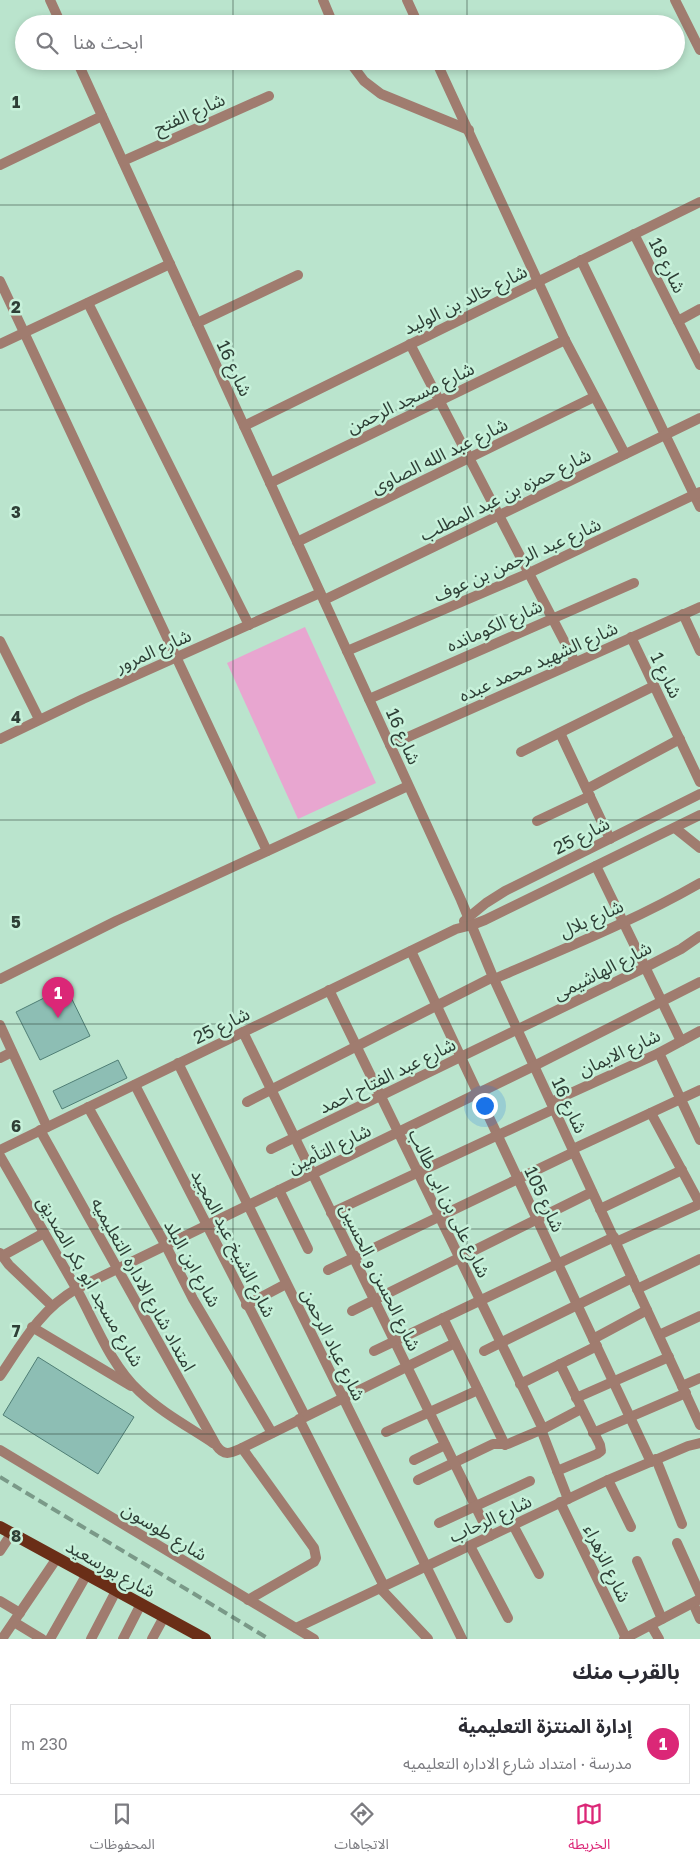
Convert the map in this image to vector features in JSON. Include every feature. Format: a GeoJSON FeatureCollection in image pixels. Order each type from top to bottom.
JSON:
{"type":"FeatureCollection","features":[{"type":"Feature","properties":{"kind":"main road","name":"شارع بورسعيد"},"geometry":{"type":"LineString","coordinates":[[0,1527],[164,1617],[186,1635],[205,1639]]}},
{"type":"Feature","properties":{"kind":"street"},"geometry":{"type":"LineString","coordinates":[[50,0],[56,15]]}},
{"type":"Feature","properties":{"kind":"street"},"geometry":{"type":"LineString","coordinates":[[323,0],[329,15]]}},
{"type":"Feature","properties":{"kind":"street"},"geometry":{"type":"LineString","coordinates":[[407,0],[414,15]]}},
{"type":"Feature","properties":{"kind":"street"},"geometry":{"type":"LineString","coordinates":[[675,0],[683,15]]}},
{"type":"Feature","properties":{"kind":"street"},"geometry":{"type":"LineString","coordinates":[[685,18],[699,44]]}},
{"type":"Feature","properties":{"kind":"street","name":"شارع 16"},"geometry":{"type":"LineString","coordinates":[[81,70],[390,745],[534,1066],[700,1425]]}},
{"type":"Feature","properties":{"kind":"street"},"geometry":{"type":"LineString","coordinates":[[356,70],[364,81],[381,94],[469,130]]}},
{"type":"Feature","properties":{"kind":"street"},"geometry":{"type":"LineString","coordinates":[[440,70],[565,340],[625,454]]}},
{"type":"Feature","properties":{"kind":"street","name":"شارع الفتح"},"geometry":{"type":"LineString","coordinates":[[123,161],[269,96]]}},
{"type":"Feature","properties":{"kind":"street"},"geometry":{"type":"LineString","coordinates":[[0,164],[102,116]]}},
{"type":"Feature","properties":{"kind":"street","name":"شارع خالد بن الوليد"},"geometry":{"type":"LineString","coordinates":[[244,426],[700,202]]}},
{"type":"Feature","properties":{"kind":"street","name":"شارع 18"},"geometry":{"type":"LineString","coordinates":[[634,234],[700,365]]}},
{"type":"Feature","properties":{"kind":"street"},"geometry":{"type":"LineString","coordinates":[[581,260],[665,434],[697,494],[700,507]]}},
{"type":"Feature","properties":{"kind":"street"},"geometry":{"type":"LineString","coordinates":[[0,344],[170,264]]}},
{"type":"Feature","properties":{"kind":"street"},"geometry":{"type":"LineString","coordinates":[[197,323],[298,275]]}},
{"type":"Feature","properties":{"kind":"street"},"geometry":{"type":"LineString","coordinates":[[0,281],[267,851]]}},
{"type":"Feature","properties":{"kind":"street"},"geometry":{"type":"LineString","coordinates":[[88,302],[249,625]]}},
{"type":"Feature","properties":{"kind":"street"},"geometry":{"type":"LineString","coordinates":[[678,322],[700,309]]}},
{"type":"Feature","properties":{"kind":"street","name":"شارع مسجد الرحمن"},"geometry":{"type":"LineString","coordinates":[[270,483],[565,340]]}},
{"type":"Feature","properties":{"kind":"street"},"geometry":{"type":"LineString","coordinates":[[410,344],[575,662]]}},
{"type":"Feature","properties":{"kind":"street","name":"شارع عبد الله الصاوى"},"geometry":{"type":"LineString","coordinates":[[297,542],[594,397]]}},
{"type":"Feature","properties":{"kind":"street","name":"شارع حمزه بن عبد المطلب"},"geometry":{"type":"LineString","coordinates":[[322,597],[499,516],[700,418]]}},
{"type":"Feature","properties":{"kind":"street","name":"شارع عبد الرحمن بن عوف"},"geometry":{"type":"LineString","coordinates":[[347,651],[529,573],[697,494]]}},
{"type":"Feature","properties":{"kind":"street","name":"شارع الكومانده"},"geometry":{"type":"LineString","coordinates":[[369,699],[552,617],[634,583]]}},
{"type":"Feature","properties":{"kind":"street","name":"شارع المرور"},"geometry":{"type":"LineString","coordinates":[[0,739],[249,625],[322,597]]}},
{"type":"Feature","properties":{"kind":"street","name":"شارع الشهيد محمد عبده"},"geometry":{"type":"LineString","coordinates":[[390,745],[700,607]]}},
{"type":"Feature","properties":{"kind":"street"},"geometry":{"type":"LineString","coordinates":[[683,614],[700,651]]}},
{"type":"Feature","properties":{"kind":"street","name":"شارع 1"},"geometry":{"type":"LineString","coordinates":[[631,638],[700,782]]}},
{"type":"Feature","properties":{"kind":"street"},"geometry":{"type":"LineString","coordinates":[[0,641],[39,720]]}},
{"type":"Feature","properties":{"kind":"street"},"geometry":{"type":"LineString","coordinates":[[521,752],[654,686]]}},
{"type":"Feature","properties":{"kind":"street"},"geometry":{"type":"LineString","coordinates":[[560,733],[610,839]]}},
{"type":"Feature","properties":{"kind":"street"},"geometry":{"type":"LineString","coordinates":[[537,821],[680,739]]}},
{"type":"Feature","properties":{"kind":"street"},"geometry":{"type":"LineString","coordinates":[[0,979],[116,921],[408,786]]}},
{"type":"Feature","properties":{"kind":"street","name":"شارع 25"},"geometry":{"type":"LineString","coordinates":[[470,921],[505,891],[700,794]]}},
{"type":"Feature","properties":{"kind":"street","name":"شارع 25"},"geometry":{"type":"LineString","coordinates":[[0,1150],[470,921],[596,866],[700,816]]}},
{"type":"Feature","properties":{"kind":"street"},"geometry":{"type":"LineString","coordinates":[[675,828],[700,848]]}},
{"type":"Feature","properties":{"kind":"street"},"geometry":{"type":"LineString","coordinates":[[596,866],[680,1042]]}},
{"type":"Feature","properties":{"kind":"street","name":"شارع بلال"},"geometry":{"type":"LineString","coordinates":[[247,1102],[436,1006],[494,978],[671,900],[700,883]]}},
{"type":"Feature","properties":{"kind":"street","name":"شارع الهاشيمى"},"geometry":{"type":"LineString","coordinates":[[518,1030],[681,949],[700,936]]}},
{"type":"Feature","properties":{"kind":"street","name":"شارع 105"},"geometry":{"type":"LineString","coordinates":[[411,951],[682,1524]]}},
{"type":"Feature","properties":{"kind":"street","name":"شارع التأمين"},"geometry":{"type":"LineString","coordinates":[[0,1376],[32,1327],[52,1306],[76,1289],[165,1244],[478,1094],[700,982]]}},
{"type":"Feature","properties":{"kind":"street","name":"شارع على بن ابى طالب"},"geometry":{"type":"LineString","coordinates":[[329,990],[543,1429],[541,1435],[557,1471]]}},
{"type":"Feature","properties":{"kind":"street","name":"امتداد شارع الاداره التعليميه"},"geometry":{"type":"LineString","coordinates":[[0,1025],[44,1128],[117,1268],[219,1449]]}},
{"type":"Feature","properties":{"kind":"street","name":"شارع عبد الفتاح احمد"},"geometry":{"type":"LineString","coordinates":[[271,1149],[518,1030]]}},
{"type":"Feature","properties":{"kind":"street","name":"شارع الايمان"},"geometry":{"type":"LineString","coordinates":[[331,1213],[498,1136],[552,1105],[700,1031]]}},
{"type":"Feature","properties":{"kind":"street","name":"شارع الحسن و الحسين"},"geometry":{"type":"LineString","coordinates":[[243,1032],[490,1536]]}},
{"type":"Feature","properties":{"kind":"street"},"geometry":{"type":"LineString","coordinates":[[0,1058],[12,1052]]}},
{"type":"Feature","properties":{"kind":"street"},"geometry":{"type":"LineString","coordinates":[[659,1053],[700,1140]]}},
{"type":"Feature","properties":{"kind":"street","name":"شارع عباد الرحمن"},"geometry":{"type":"LineString","coordinates":[[178,1063],[462,1639]]}},
{"type":"Feature","properties":{"kind":"street","name":"شارع الشيخ عبد المجيد"},"geometry":{"type":"LineString","coordinates":[[135,1085],[302,1418],[382,1587],[428,1639]]}},
{"type":"Feature","properties":{"kind":"street"},"geometry":{"type":"LineString","coordinates":[[328,1270],[700,1090]]}},
{"type":"Feature","properties":{"kind":"street","name":"شارع ابن البلد"},"geometry":{"type":"LineString","coordinates":[[88,1107],[165,1244],[193,1299],[272,1432]]}},
{"type":"Feature","properties":{"kind":"street"},"geometry":{"type":"LineString","coordinates":[[374,1351],[558,1264],[700,1204],[651,1113]]}},
{"type":"Feature","properties":{"kind":"street","name":"شارع مسجد ابو بكر الصديق"},"geometry":{"type":"LineString","coordinates":[[0,1156],[111,1354],[138,1390],[219,1449]]}},
{"type":"Feature","properties":{"kind":"street"},"geometry":{"type":"LineString","coordinates":[[600,1209],[682,1170]]}},
{"type":"Feature","properties":{"kind":"street"},"geometry":{"type":"LineString","coordinates":[[279,1190],[308,1249]]}},
{"type":"Feature","properties":{"kind":"street"},"geometry":{"type":"LineString","coordinates":[[352,1311],[592,1192]]}},
{"type":"Feature","properties":{"kind":"street"},"geometry":{"type":"LineString","coordinates":[[44,1233],[1,1254],[52,1306]]}},
{"type":"Feature","properties":{"kind":"street"},"geometry":{"type":"LineString","coordinates":[[637,1289],[700,1259]]}},
{"type":"Feature","properties":{"kind":"street"},"geometry":{"type":"LineString","coordinates":[[484,1351],[632,1278]]}},
{"type":"Feature","properties":{"kind":"street"},"geometry":{"type":"LineString","coordinates":[[246,1305],[286,1284]]}},
{"type":"Feature","properties":{"kind":"street"},"geometry":{"type":"LineString","coordinates":[[520,1384],[560,1364],[647,1310]]}},
{"type":"Feature","properties":{"kind":"street"},"geometry":{"type":"LineString","coordinates":[[659,1335],[700,1316]]}},
{"type":"Feature","properties":{"kind":"street"},"geometry":{"type":"LineString","coordinates":[[443,1318],[505,1445]]}},
{"type":"Feature","properties":{"kind":"street"},"geometry":{"type":"LineString","coordinates":[[32,1327],[138,1390]]}},
{"type":"Feature","properties":{"kind":"street"},"geometry":{"type":"LineString","coordinates":[[219,1449],[226,1454],[231,1453],[455,1343]]}},
{"type":"Feature","properties":{"kind":"street"},"geometry":{"type":"LineString","coordinates":[[576,1398],[669,1357]]}},
{"type":"Feature","properties":{"kind":"street"},"geometry":{"type":"LineString","coordinates":[[557,1471],[600,1453],[601,1448],[560,1364]]}},
{"type":"Feature","properties":{"kind":"street"},"geometry":{"type":"LineString","coordinates":[[593,1433],[684,1390],[700,1378]]}},
{"type":"Feature","properties":{"kind":"street"},"geometry":{"type":"LineString","coordinates":[[386,1432],[478,1390]]}},
{"type":"Feature","properties":{"kind":"street"},"geometry":{"type":"LineString","coordinates":[[418,1480],[493,1444],[505,1445],[543,1429],[582,1409]]}},
{"type":"Feature","properties":{"kind":"street","name":"شارع الرحاب"},"geometry":{"type":"LineString","coordinates":[[296,1628],[608,1480],[653,1460],[700,1443]]}},
{"type":"Feature","properties":{"kind":"street"},"geometry":{"type":"LineString","coordinates":[[414,1460],[445,1445]]}},
{"type":"Feature","properties":{"kind":"street"},"geometry":{"type":"LineString","coordinates":[[242,1448],[314,1548],[316,1558],[314,1562],[248,1600]]}},
{"type":"Feature","properties":{"kind":"street","name":"شارع طوسون"},"geometry":{"type":"LineString","coordinates":[[0,1450],[314,1639]]}},
{"type":"Feature","properties":{"kind":"street","name":"شارع الزهراء"},"geometry":{"type":"LineString","coordinates":[[557,1471],[564,1501],[625,1638]]}},
{"type":"Feature","properties":{"kind":"street"},"geometry":{"type":"LineString","coordinates":[[608,1480],[631,1527]]}},
{"type":"Feature","properties":{"kind":"street"},"geometry":{"type":"LineString","coordinates":[[439,1523],[530,1481]]}},
{"type":"Feature","properties":{"kind":"street"},"geometry":{"type":"LineString","coordinates":[[513,1525],[539,1574]]}},
{"type":"Feature","properties":{"kind":"street"},"geometry":{"type":"LineString","coordinates":[[0,1551],[12,1533]]}},
{"type":"Feature","properties":{"kind":"street"},"geometry":{"type":"LineString","coordinates":[[677,1543],[700,1594]]}},
{"type":"Feature","properties":{"kind":"street"},"geometry":{"type":"LineString","coordinates":[[470,1546],[508,1618]]}},
{"type":"Feature","properties":{"kind":"street"},"geometry":{"type":"LineString","coordinates":[[2,1639],[57,1558]]}},
{"type":"Feature","properties":{"kind":"street"},"geometry":{"type":"LineString","coordinates":[[637,1561],[662,1619]]}},
{"type":"Feature","properties":{"kind":"street"},"geometry":{"type":"LineString","coordinates":[[50,1639],[87,1574]]}},
{"type":"Feature","properties":{"kind":"street"},"geometry":{"type":"LineString","coordinates":[[92,1639],[116,1591]]}},
{"type":"Feature","properties":{"kind":"street"},"geometry":{"type":"LineString","coordinates":[[0,1601],[42,1639]]}},
{"type":"Feature","properties":{"kind":"street"},"geometry":{"type":"LineString","coordinates":[[625,1638],[696,1601],[700,1619]]}},
{"type":"Feature","properties":{"kind":"street"},"geometry":{"type":"LineString","coordinates":[[123,1639],[141,1604]]}},
{"type":"Feature","properties":{"kind":"street"},"geometry":{"type":"LineString","coordinates":[[152,1639],[164,1617]]}},
{"type":"Feature","properties":{"kind":"street"},"geometry":{"type":"LineString","coordinates":[[651,1625],[659,1639]]}},
{"type":"Feature","properties":{"kind":"shaded area"},"geometry":{"type":"Polygon","coordinates":[[[305,627],[376,783],[298,819],[227,663],[305,627]]]}},
{"type":"Feature","properties":{"kind":"building"},"geometry":{"type":"Polygon","coordinates":[[[66,987],[90,1036],[40,1060],[16,1012],[66,987]]]}},
{"type":"Feature","properties":{"kind":"building"},"geometry":{"type":"Polygon","coordinates":[[[118,1060],[127,1078],[62,1109],[53,1091],[118,1060]]]}},
{"type":"Feature","properties":{"kind":"building"},"geometry":{"type":"Polygon","coordinates":[[[38,1357],[134,1417],[98,1474],[3,1415],[38,1357]]]}},
{"type":"Feature","properties":{"kind":"railway"},"geometry":{"type":"LineString","coordinates":[[0,1477],[269,1639]]}},
{"type":"Feature","properties":{"kind":"place","name":"إدارة المنتزة التعليمية"},"geometry":{"type":"Point","coordinates":[58,1018]}}]}
